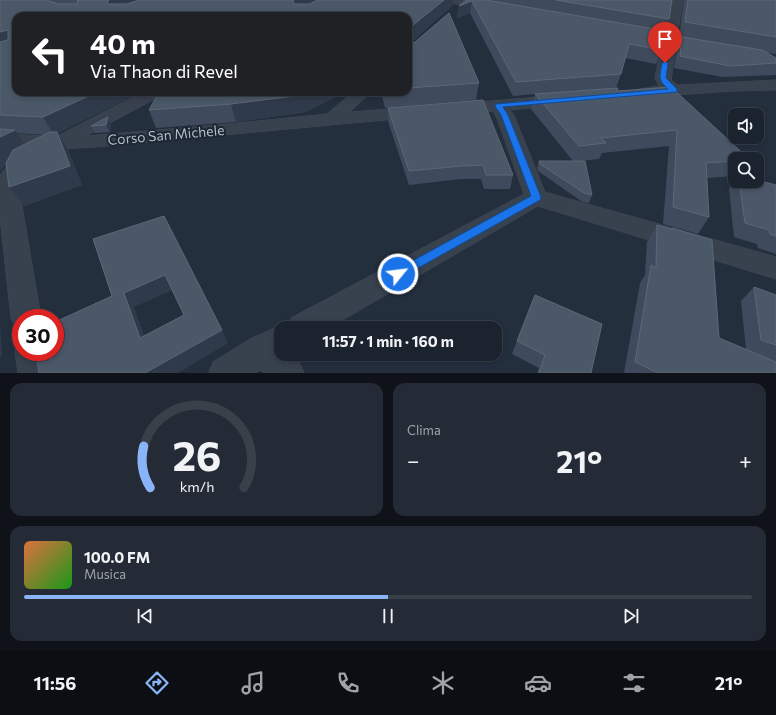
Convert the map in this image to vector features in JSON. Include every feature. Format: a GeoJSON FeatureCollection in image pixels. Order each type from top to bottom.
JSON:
{"type":"FeatureCollection","features":[{"type":"Feature","properties":{"kind":"street"},"geometry":{"type":"LineString","coordinates":[[674,90],[664,82],[663,78],[677,0]]}},
{"type":"Feature","properties":{"kind":"street"},"geometry":{"type":"LineString","coordinates":[[454,5],[471,1],[506,10]]}},
{"type":"Feature","properties":{"kind":"street"},"geometry":{"type":"LineString","coordinates":[[622,32],[725,51]]}},
{"type":"Feature","properties":{"kind":"street"},"geometry":{"type":"LineString","coordinates":[[628,94],[733,86],[776,85]]}},
{"type":"Feature","properties":{"kind":"street"},"geometry":{"type":"LineString","coordinates":[[25,309],[8,182],[11,173],[18,163],[148,96]]}},
{"type":"Feature","properties":{"kind":"street"},"geometry":{"type":"LineString","coordinates":[[332,119],[359,96]]}},
{"type":"Feature","properties":{"kind":"street","name":"Corso San Michele"},"geometry":{"type":"LineString","coordinates":[[0,139],[58,143],[218,132],[332,119],[582,98]]}},
{"type":"Feature","properties":{"kind":"street"},"geometry":{"type":"LineString","coordinates":[[498,106],[504,115],[536,197]]}},
{"type":"Feature","properties":{"kind":"street"},"geometry":{"type":"LineString","coordinates":[[315,321],[536,197],[776,268]]}},
{"type":"Feature","properties":{"kind":"street"},"geometry":{"type":"LineString","coordinates":[[225,373],[271,345],[288,373]]}},
{"type":"Feature","properties":{"kind":"street"},"geometry":{"type":"LineString","coordinates":[[32,361],[34,373]]}},
{"type":"Feature","properties":{"kind":"building"},"geometry":{"type":"Polygon","coordinates":[[[0,0],[46,0],[58,4],[77,4],[77,0],[109,0],[107,2],[108,4],[127,4],[139,0],[294,0],[294,4],[310,4],[317,0],[444,0],[412,26],[412,12],[12,12],[12,96],[88,96],[43,117],[0,115],[0,42],[8,40],[8,30],[0,32],[0,0]]]}},
{"type":"Feature","properties":{"kind":"building"},"geometry":{"type":"Polygon","coordinates":[[[466,0],[486,0],[666,31],[662,50],[629,44],[621,74],[516,82],[472,1],[459,6],[466,0]]]}},
{"type":"Feature","properties":{"kind":"building"},"geometry":{"type":"Polygon","coordinates":[[[556,0],[672,0],[669,19],[556,0]]]}},
{"type":"Feature","properties":{"kind":"building"},"geometry":{"type":"Polygon","coordinates":[[[688,0],[776,0],[776,37],[685,22],[688,0]]]}},
{"type":"Feature","properties":{"kind":"building"},"geometry":{"type":"Polygon","coordinates":[[[449,13],[479,83],[412,88],[412,42],[415,42],[449,13]]]}},
{"type":"Feature","properties":{"kind":"building"},"geometry":{"type":"Polygon","coordinates":[[[682,37],[762,50],[776,58],[776,63],[730,66],[680,56],[682,37]]]}},
{"type":"Feature","properties":{"kind":"building"},"geometry":{"type":"Polygon","coordinates":[[[671,87],[728,140],[728,144],[733,144],[741,152],[728,152],[728,161],[706,163],[709,217],[673,207],[677,130],[601,138],[606,143],[579,146],[535,94],[618,88],[617,91],[671,87]]]}},
{"type":"Feature","properties":{"kind":"building"},"geometry":{"type":"Polygon","coordinates":[[[157,96],[295,96],[231,104],[149,110],[157,96]]]}},
{"type":"Feature","properties":{"kind":"building"},"geometry":{"type":"Polygon","coordinates":[[[483,100],[513,175],[486,175],[483,165],[409,171],[388,108],[483,100]]]}},
{"type":"Feature","properties":{"kind":"building"},"geometry":{"type":"Polygon","coordinates":[[[108,117],[106,125],[91,126],[108,117]]]}},
{"type":"Feature","properties":{"kind":"building"},"geometry":{"type":"Polygon","coordinates":[[[0,129],[15,130],[0,137],[0,129]]]}},
{"type":"Feature","properties":{"kind":"building"},"geometry":{"type":"Polygon","coordinates":[[[50,132],[57,132],[70,166],[9,187],[6,163],[13,150],[50,132]]]}},
{"type":"Feature","properties":{"kind":"building"},"geometry":{"type":"Polygon","coordinates":[[[539,161],[585,161],[592,195],[584,193],[540,164],[539,161]]]}},
{"type":"Feature","properties":{"kind":"building"},"geometry":{"type":"Polygon","coordinates":[[[764,182],[776,185],[776,236],[770,234],[769,230],[745,223],[740,188],[764,188],[764,182]]]}},
{"type":"Feature","properties":{"kind":"building"},"geometry":{"type":"Polygon","coordinates":[[[164,216],[222,330],[145,373],[39,373],[37,361],[64,361],[64,318],[112,296],[93,239],[164,216]],[[165,275],[124,293],[140,338],[184,315],[165,275]]]}},
{"type":"Feature","properties":{"kind":"building"},"geometry":{"type":"Polygon","coordinates":[[[657,225],[712,240],[719,338],[776,362],[776,373],[658,373],[635,362],[651,265],[656,268],[657,225]]]}},
{"type":"Feature","properties":{"kind":"building"},"geometry":{"type":"Polygon","coordinates":[[[754,287],[776,295],[776,345],[761,340],[754,287]]]}},
{"type":"Feature","properties":{"kind":"building"},"geometry":{"type":"Polygon","coordinates":[[[535,295],[602,324],[591,373],[539,373],[545,355],[517,341],[535,295]]]}},
{"type":"Feature","properties":{"kind":"route"},"geometry":{"type":"LineString","coordinates":[[398,274],[536,197],[504,115],[498,106],[674,90],[664,82],[663,78],[665,63]]}}]}
